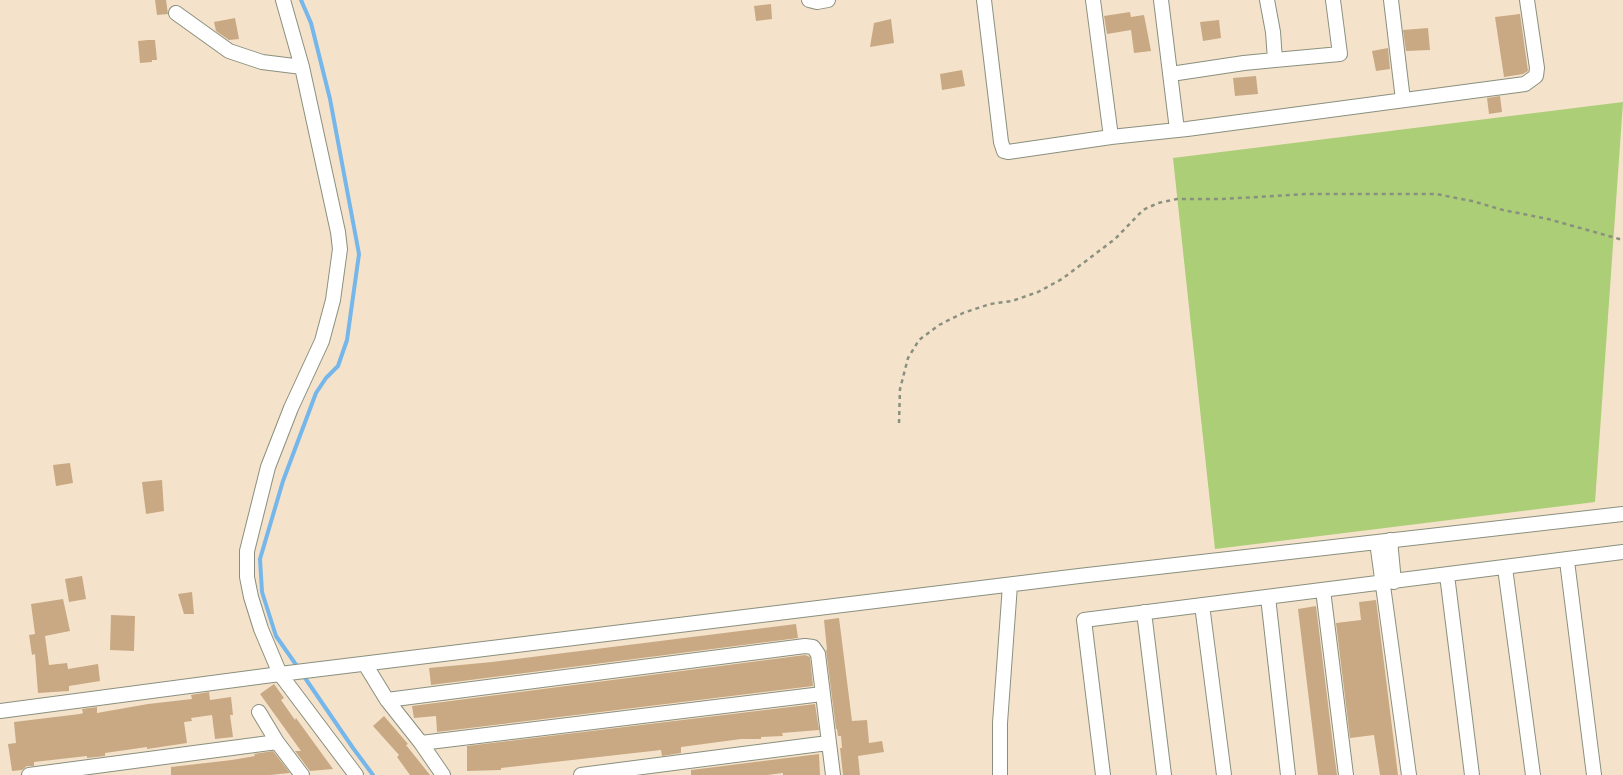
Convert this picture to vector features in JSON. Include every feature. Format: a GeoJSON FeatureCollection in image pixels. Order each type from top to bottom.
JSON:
{"type":"FeatureCollection","features":[{"type":"Feature","properties":{"kind":"street"},"geometry":{"type":"LineString","coordinates":[[283,0],[302,66],[340,249],[334,292],[326,326],[268,467],[248,551],[247,577],[261,629],[284,674],[356,775]]}},
{"type":"Feature","properties":{"kind":"street"},"geometry":{"type":"LineString","coordinates":[[809,0],[817,2],[828,0]]}},
{"type":"Feature","properties":{"kind":"street"},"geometry":{"type":"LineString","coordinates":[[984,0],[1001,142],[1004,151],[1008,152],[1525,84],[1536,76],[1537,68],[1528,0]]}},
{"type":"Feature","properties":{"kind":"street"},"geometry":{"type":"LineString","coordinates":[[1093,0],[1111,137]]}},
{"type":"Feature","properties":{"kind":"street"},"geometry":{"type":"LineString","coordinates":[[1161,0],[1178,130]]}},
{"type":"Feature","properties":{"kind":"street"},"geometry":{"type":"LineString","coordinates":[[1267,0],[1273,32],[1275,60]]}},
{"type":"Feature","properties":{"kind":"street"},"geometry":{"type":"LineString","coordinates":[[1171,74],[1244,63],[1340,54],[1333,0]]}},
{"type":"Feature","properties":{"kind":"street"},"geometry":{"type":"LineString","coordinates":[[1391,0],[1403,100]]}},
{"type":"Feature","properties":{"kind":"street"},"geometry":{"type":"LineString","coordinates":[[176,14],[229,51],[262,62],[302,66]]}},
{"type":"Feature","properties":{"kind":"street"},"geometry":{"type":"LineString","coordinates":[[0,711],[331,668],[1010,585],[1623,514]]}},
{"type":"Feature","properties":{"kind":"street"},"geometry":{"type":"LineString","coordinates":[[1383,541],[1408,775]]}},
{"type":"Feature","properties":{"kind":"street"},"geometry":{"type":"LineString","coordinates":[[1103,775],[1084,620],[1623,552]]}},
{"type":"Feature","properties":{"kind":"street"},"geometry":{"type":"LineString","coordinates":[[1567,560],[1594,775]]}},
{"type":"Feature","properties":{"kind":"street"},"geometry":{"type":"LineString","coordinates":[[1505,568],[1532,775]]}},
{"type":"Feature","properties":{"kind":"street"},"geometry":{"type":"LineString","coordinates":[[1447,575],[1472,775]]}},
{"type":"Feature","properties":{"kind":"street"},"geometry":{"type":"LineString","coordinates":[[1000,775],[1000,723],[1010,585]]}},
{"type":"Feature","properties":{"kind":"street"},"geometry":{"type":"LineString","coordinates":[[1323,590],[1346,775]]}},
{"type":"Feature","properties":{"kind":"street"},"geometry":{"type":"LineString","coordinates":[[1268,597],[1288,775]]}},
{"type":"Feature","properties":{"kind":"street"},"geometry":{"type":"LineString","coordinates":[[1202,605],[1224,775]]}},
{"type":"Feature","properties":{"kind":"street"},"geometry":{"type":"LineString","coordinates":[[1144,612],[1164,775]]}},
{"type":"Feature","properties":{"kind":"street"},"geometry":{"type":"LineString","coordinates":[[387,700],[805,646],[813,648],[818,654],[833,775]]}},
{"type":"Feature","properties":{"kind":"street"},"geometry":{"type":"LineString","coordinates":[[365,664],[387,700],[421,743],[443,775]]}},
{"type":"Feature","properties":{"kind":"street"},"geometry":{"type":"LineString","coordinates":[[421,743],[822,694]]}},
{"type":"Feature","properties":{"kind":"street"},"geometry":{"type":"LineString","coordinates":[[259,712],[277,742],[302,775]]}},
{"type":"Feature","properties":{"kind":"street"},"geometry":{"type":"LineString","coordinates":[[29,775],[277,742]]}},
{"type":"Feature","properties":{"kind":"street"},"geometry":{"type":"LineString","coordinates":[[581,775],[828,743]]}},
{"type":"Feature","properties":{"kind":"path"},"geometry":{"type":"LineString","coordinates":[[899,423],[900,389],[908,358],[919,340],[939,325],[963,313],[990,304],[1012,301],[1038,292],[1062,279],[1115,239],[1143,210],[1158,203],[1177,199],[1260,198],[1306,194],[1436,194],[1548,219],[1623,240]]}},
{"type":"Feature","properties":{"kind":"green space"},"geometry":{"type":"Polygon","coordinates":[[[1623,102],[1595,502],[1215,549],[1173,158],[1623,102]]]}},
{"type":"Feature","properties":{"kind":"building"},"geometry":{"type":"Polygon","coordinates":[[[155,0],[166,0],[168,14],[157,15],[155,0]]]}},
{"type":"Feature","properties":{"kind":"building"},"geometry":{"type":"Polygon","coordinates":[[[771,4],[772,19],[756,21],[754,6],[771,4]]]}},
{"type":"Feature","properties":{"kind":"building"},"geometry":{"type":"Polygon","coordinates":[[[1130,12],[1131,17],[1144,15],[1151,51],[1134,53],[1131,30],[1107,34],[1104,16],[1130,12]]]}},
{"type":"Feature","properties":{"kind":"building"},"geometry":{"type":"Polygon","coordinates":[[[1520,14],[1528,71],[1523,74],[1504,77],[1495,17],[1520,14]]]}},
{"type":"Feature","properties":{"kind":"building"},"geometry":{"type":"Polygon","coordinates":[[[235,18],[239,39],[229,40],[216,31],[214,22],[235,18]]]}},
{"type":"Feature","properties":{"kind":"building"},"geometry":{"type":"Polygon","coordinates":[[[891,19],[894,43],[870,47],[874,23],[891,19]]]}},
{"type":"Feature","properties":{"kind":"building"},"geometry":{"type":"Polygon","coordinates":[[[1219,20],[1221,38],[1203,41],[1200,22],[1219,20]]]}},
{"type":"Feature","properties":{"kind":"building"},"geometry":{"type":"Polygon","coordinates":[[[1428,28],[1430,50],[1406,51],[1403,30],[1428,28]]]}},
{"type":"Feature","properties":{"kind":"building"},"geometry":{"type":"Polygon","coordinates":[[[155,40],[157,60],[140,63],[138,41],[155,40]]]}},
{"type":"Feature","properties":{"kind":"building"},"geometry":{"type":"Polygon","coordinates":[[[1388,48],[1390,69],[1376,71],[1372,51],[1388,48]]]}},
{"type":"Feature","properties":{"kind":"building"},"geometry":{"type":"Polygon","coordinates":[[[962,70],[965,86],[942,90],[940,74],[962,70]]]}},
{"type":"Feature","properties":{"kind":"building"},"geometry":{"type":"Polygon","coordinates":[[[1256,76],[1258,94],[1235,96],[1233,78],[1256,76]]]}},
{"type":"Feature","properties":{"kind":"building"},"geometry":{"type":"Polygon","coordinates":[[[1500,96],[1502,112],[1489,114],[1487,98],[1500,96]]]}},
{"type":"Feature","properties":{"kind":"building"},"geometry":{"type":"Polygon","coordinates":[[[70,463],[73,483],[56,486],[53,465],[70,463]]]}},
{"type":"Feature","properties":{"kind":"building"},"geometry":{"type":"Polygon","coordinates":[[[162,480],[164,511],[146,514],[142,482],[162,480]]]}},
{"type":"Feature","properties":{"kind":"building"},"geometry":{"type":"Polygon","coordinates":[[[82,576],[86,599],[69,602],[65,579],[82,576]]]}},
{"type":"Feature","properties":{"kind":"building"},"geometry":{"type":"Polygon","coordinates":[[[192,592],[194,614],[184,614],[178,594],[192,592]]]}},
{"type":"Feature","properties":{"kind":"building"},"geometry":{"type":"Polygon","coordinates":[[[63,599],[70,631],[45,636],[49,665],[67,663],[68,669],[98,664],[100,681],[69,686],[69,691],[38,693],[35,654],[32,655],[29,635],[35,634],[31,604],[63,599]]]}},
{"type":"Feature","properties":{"kind":"building"},"geometry":{"type":"Polygon","coordinates":[[[1376,600],[1398,775],[1380,775],[1374,735],[1350,738],[1336,623],[1361,620],[1359,602],[1376,600]]]}},
{"type":"Feature","properties":{"kind":"building"},"geometry":{"type":"Polygon","coordinates":[[[1316,606],[1337,775],[1318,775],[1298,609],[1316,606]]]}},
{"type":"Feature","properties":{"kind":"building"},"geometry":{"type":"Polygon","coordinates":[[[111,615],[135,616],[134,651],[110,650],[111,615]]]}},
{"type":"Feature","properties":{"kind":"building"},"geometry":{"type":"Polygon","coordinates":[[[839,618],[852,721],[867,720],[869,743],[882,741],[884,752],[858,756],[860,775],[843,775],[840,748],[842,748],[841,736],[838,736],[836,729],[824,620],[839,618]]]}},
{"type":"Feature","properties":{"kind":"building"},"geometry":{"type":"Polygon","coordinates":[[[796,624],[798,638],[431,685],[429,668],[492,662],[796,624]]]}},
{"type":"Feature","properties":{"kind":"building"},"geometry":{"type":"Polygon","coordinates":[[[805,655],[810,657],[813,686],[437,732],[436,716],[414,718],[412,706],[805,655]]]}},
{"type":"Feature","properties":{"kind":"building"},"geometry":{"type":"Polygon","coordinates":[[[274,684],[284,698],[281,700],[333,769],[310,771],[295,751],[301,751],[260,694],[274,684]]]}},
{"type":"Feature","properties":{"kind":"building"},"geometry":{"type":"Polygon","coordinates":[[[209,692],[210,700],[231,697],[233,715],[230,715],[233,737],[215,739],[212,715],[191,718],[192,721],[184,722],[187,743],[105,753],[105,756],[87,758],[87,756],[34,762],[34,766],[27,766],[22,770],[12,771],[8,744],[16,743],[14,722],[80,714],[83,713],[82,709],[97,707],[97,713],[192,699],[191,695],[209,692]]]}},
{"type":"Feature","properties":{"kind":"building"},"geometry":{"type":"Polygon","coordinates":[[[815,704],[819,730],[782,733],[783,736],[761,737],[761,739],[741,739],[681,747],[681,753],[662,756],[661,750],[501,768],[501,770],[467,771],[467,746],[815,704]]]}},
{"type":"Feature","properties":{"kind":"building"},"geometry":{"type":"Polygon","coordinates":[[[384,716],[408,744],[406,745],[430,775],[410,775],[397,757],[399,755],[373,726],[384,716]]]}},
{"type":"Feature","properties":{"kind":"building"},"geometry":{"type":"Polygon","coordinates":[[[273,751],[290,773],[270,775],[171,775],[171,767],[232,760],[273,751]]]}},
{"type":"Feature","properties":{"kind":"building"},"geometry":{"type":"Polygon","coordinates":[[[819,754],[820,775],[783,775],[783,773],[767,775],[691,775],[691,770],[819,754]]]}},
{"type":"Feature","properties":{"kind":"waterway"},"geometry":{"type":"LineString","coordinates":[[299,669],[276,636],[262,592],[260,559],[283,481],[316,393],[326,378],[338,366],[347,340],[359,254],[330,99],[311,23],[301,0]]}},
{"type":"Feature","properties":{"kind":"waterway"},"geometry":{"type":"LineString","coordinates":[[303,675],[373,775]]}}]}
